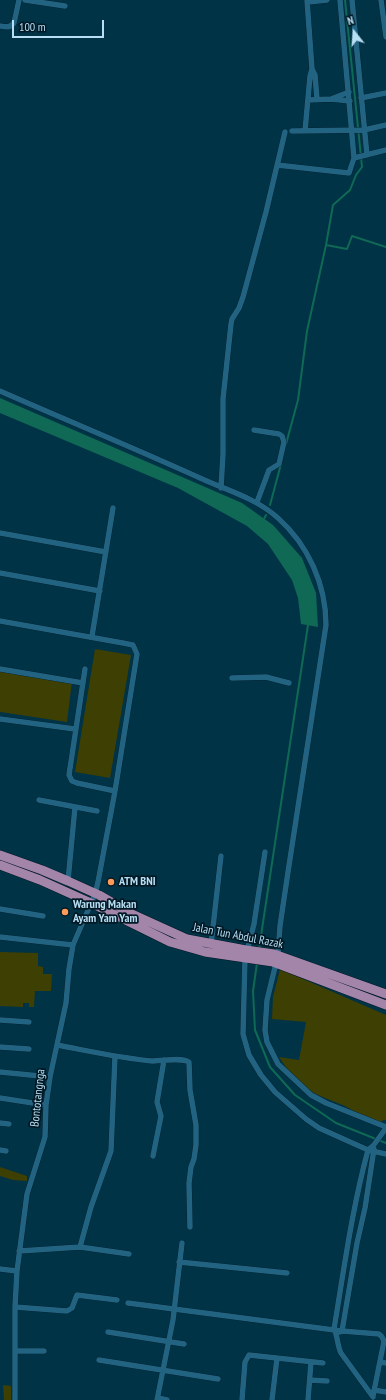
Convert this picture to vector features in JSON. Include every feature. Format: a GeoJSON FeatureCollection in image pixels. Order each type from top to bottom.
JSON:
{"type":"FeatureCollection","features":[{"type":"Feature","properties":{"kind":"main road","name":"Jalan Tun Abdul Razak"},"geometry":{"type":"LineString","coordinates":[[0,855],[68,881],[132,914],[210,949]]}},
{"type":"Feature","properties":{"kind":"main road","name":"Jalan Tun Abdul Razak"},"geometry":{"type":"LineString","coordinates":[[0,865],[40,880],[91,903],[170,942],[275,958],[386,994]]}},
{"type":"Feature","properties":{"kind":"main road","name":"Jalan Tun Abdul Razak"},"geometry":{"type":"LineString","coordinates":[[275,958],[386,1005]]}},
{"type":"Feature","properties":{"kind":"street"},"geometry":{"type":"LineString","coordinates":[[0,26],[9,27],[14,23],[19,0]]}},
{"type":"Feature","properties":{"kind":"street"},"geometry":{"type":"LineString","coordinates":[[25,0],[51,2],[65,6]]}},
{"type":"Feature","properties":{"kind":"street"},"geometry":{"type":"LineString","coordinates":[[305,131],[310,76],[312,70],[308,1],[327,0]]}},
{"type":"Feature","properties":{"kind":"street"},"geometry":{"type":"LineString","coordinates":[[277,165],[349,173],[354,158],[340,0]]}},
{"type":"Feature","properties":{"kind":"street"},"geometry":{"type":"LineString","coordinates":[[352,0],[366,155]]}},
{"type":"Feature","properties":{"kind":"street"},"geometry":{"type":"LineString","coordinates":[[381,0],[386,37]]}},
{"type":"Feature","properties":{"kind":"street"},"geometry":{"type":"LineString","coordinates":[[312,70],[315,75],[317,99]]}},
{"type":"Feature","properties":{"kind":"street"},"geometry":{"type":"LineString","coordinates":[[331,99],[349,92]]}},
{"type":"Feature","properties":{"kind":"street"},"geometry":{"type":"LineString","coordinates":[[361,98],[386,93]]}},
{"type":"Feature","properties":{"kind":"street"},"geometry":{"type":"LineString","coordinates":[[308,100],[331,99],[350,101]]}},
{"type":"Feature","properties":{"kind":"street"},"geometry":{"type":"LineString","coordinates":[[292,131],[352,131],[386,125]]}},
{"type":"Feature","properties":{"kind":"street"},"geometry":{"type":"LineString","coordinates":[[221,488],[223,454],[223,399],[231,324],[243,297],[266,212],[285,132]]}},
{"type":"Feature","properties":{"kind":"street"},"geometry":{"type":"LineString","coordinates":[[354,158],[386,150]]}},
{"type":"Feature","properties":{"kind":"street"},"geometry":{"type":"LineString","coordinates":[[0,391],[152,456],[221,488],[257,502],[278,518],[288,529],[307,556],[320,582],[325,604],[326,625],[275,958],[267,1000],[265,1030],[267,1042],[278,1064],[312,1095],[386,1128],[373,1148],[354,1206],[334,1330]]}},
{"type":"Feature","properties":{"kind":"street"},"geometry":{"type":"LineString","coordinates":[[254,430],[279,434],[282,436],[284,442],[279,464],[269,470],[257,502]]}},
{"type":"Feature","properties":{"kind":"street"},"geometry":{"type":"LineString","coordinates":[[0,621],[92,636],[113,508]]}},
{"type":"Feature","properties":{"kind":"street"},"geometry":{"type":"LineString","coordinates":[[0,534],[106,552]]}},
{"type":"Feature","properties":{"kind":"street"},"geometry":{"type":"LineString","coordinates":[[0,573],[100,591]]}},
{"type":"Feature","properties":{"kind":"street","name":"Bontotangnga"},"geometry":{"type":"LineString","coordinates":[[15,1400],[14,1308],[16,1271],[27,1194],[45,1137],[46,1105],[50,1077],[66,1003],[69,968],[73,945],[95,894],[115,791],[137,654],[133,645],[92,636]]}},
{"type":"Feature","properties":{"kind":"street"},"geometry":{"type":"LineString","coordinates":[[0,669],[83,683]]}},
{"type":"Feature","properties":{"kind":"street"},"geometry":{"type":"LineString","coordinates":[[85,669],[68,772],[70,778],[78,783],[115,791]]}},
{"type":"Feature","properties":{"kind":"street"},"geometry":{"type":"LineString","coordinates":[[232,678],[266,677],[289,684]]}},
{"type":"Feature","properties":{"kind":"street"},"geometry":{"type":"LineString","coordinates":[[0,719],[75,730]]}},
{"type":"Feature","properties":{"kind":"street"},"geometry":{"type":"LineString","coordinates":[[38,800],[97,811]]}},
{"type":"Feature","properties":{"kind":"street"},"geometry":{"type":"LineString","coordinates":[[68,881],[75,807]]}},
{"type":"Feature","properties":{"kind":"street"},"geometry":{"type":"LineString","coordinates":[[265,852],[248,955],[243,1034],[249,1055],[261,1076],[286,1103],[312,1124],[386,1154]]}},
{"type":"Feature","properties":{"kind":"street"},"geometry":{"type":"LineString","coordinates":[[210,949],[221,856]]}},
{"type":"Feature","properties":{"kind":"street"},"geometry":{"type":"LineString","coordinates":[[0,909],[43,916]]}},
{"type":"Feature","properties":{"kind":"street"},"geometry":{"type":"LineString","coordinates":[[0,937],[73,945]]}},
{"type":"Feature","properties":{"kind":"street"},"geometry":{"type":"LineString","coordinates":[[0,1020],[29,1022]]}},
{"type":"Feature","properties":{"kind":"street"},"geometry":{"type":"LineString","coordinates":[[57,1046],[154,1061],[186,1060],[189,1062],[190,1090],[195,1114],[196,1145],[189,1183],[190,1227]]}},
{"type":"Feature","properties":{"kind":"street"},"geometry":{"type":"LineString","coordinates":[[0,1047],[29,1049]]}},
{"type":"Feature","properties":{"kind":"street"},"geometry":{"type":"LineString","coordinates":[[80,1247],[91,1207],[111,1151],[115,1056]]}},
{"type":"Feature","properties":{"kind":"street"},"geometry":{"type":"LineString","coordinates":[[153,1156],[161,1116],[157,1102],[164,1060]]}},
{"type":"Feature","properties":{"kind":"street"},"geometry":{"type":"LineString","coordinates":[[0,1072],[50,1077]]}},
{"type":"Feature","properties":{"kind":"street"},"geometry":{"type":"LineString","coordinates":[[0,1098],[46,1105]]}},
{"type":"Feature","properties":{"kind":"street"},"geometry":{"type":"LineString","coordinates":[[0,1123],[9,1124]]}},
{"type":"Feature","properties":{"kind":"street"},"geometry":{"type":"LineString","coordinates":[[373,1148],[365,1208],[339,1333],[339,1349],[341,1353],[373,1396]]}},
{"type":"Feature","properties":{"kind":"street"},"geometry":{"type":"LineString","coordinates":[[354,1206],[365,1208]]}},
{"type":"Feature","properties":{"kind":"street"},"geometry":{"type":"LineString","coordinates":[[167,1400],[158,1399],[174,1310],[182,1243]]}},
{"type":"Feature","properties":{"kind":"street"},"geometry":{"type":"LineString","coordinates":[[19,1251],[80,1247],[129,1254]]}},
{"type":"Feature","properties":{"kind":"street"},"geometry":{"type":"LineString","coordinates":[[180,1262],[287,1274]]}},
{"type":"Feature","properties":{"kind":"street"},"geometry":{"type":"LineString","coordinates":[[0,1269],[16,1271]]}},
{"type":"Feature","properties":{"kind":"street"},"geometry":{"type":"LineString","coordinates":[[14,1308],[67,1311],[72,1308],[77,1295],[117,1300]]}},
{"type":"Feature","properties":{"kind":"street"},"geometry":{"type":"LineString","coordinates":[[128,1303],[334,1330],[339,1333],[378,1334],[385,1341],[383,1362],[373,1396]]}},
{"type":"Feature","properties":{"kind":"street"},"geometry":{"type":"LineString","coordinates":[[108,1332],[184,1344]]}},
{"type":"Feature","properties":{"kind":"street"},"geometry":{"type":"LineString","coordinates":[[15,1351],[44,1352]]}},
{"type":"Feature","properties":{"kind":"street"},"geometry":{"type":"LineString","coordinates":[[242,1400],[245,1362],[247,1356],[249,1355],[323,1363]]}},
{"type":"Feature","properties":{"kind":"street"},"geometry":{"type":"LineString","coordinates":[[272,1400],[277,1358]]}},
{"type":"Feature","properties":{"kind":"street"},"geometry":{"type":"LineString","coordinates":[[99,1360],[218,1379]]}},
{"type":"Feature","properties":{"kind":"street"},"geometry":{"type":"LineString","coordinates":[[308,1400],[311,1362]]}},
{"type":"Feature","properties":{"kind":"street"},"geometry":{"type":"LineString","coordinates":[[310,1380],[327,1381]]}},
{"type":"Feature","properties":{"kind":"street"},"geometry":{"type":"LineString","coordinates":[[373,1396],[386,1392]]}},
{"type":"Feature","properties":{"kind":"shaded area"},"geometry":{"type":"Polygon","coordinates":[[[0,398],[242,503],[273,525],[302,558],[316,593],[318,627],[301,624],[298,598],[292,580],[268,544],[247,526],[178,488],[0,413],[0,398]]]}},
{"type":"Feature","properties":{"kind":"shaded area"},"geometry":{"type":"Polygon","coordinates":[[[95,649],[131,655],[110,778],[75,772],[95,649]]]}},
{"type":"Feature","properties":{"kind":"shaded area"},"geometry":{"type":"Polygon","coordinates":[[[0,669],[72,681],[67,722],[0,712],[0,669]]]}},
{"type":"Feature","properties":{"kind":"shaded area"},"geometry":{"type":"Polygon","coordinates":[[[0,952],[38,953],[38,966],[43,967],[43,974],[52,974],[51,991],[35,991],[34,1007],[29,1007],[29,1003],[23,1003],[23,1007],[0,1006],[0,952]]]}},
{"type":"Feature","properties":{"kind":"shaded area"},"geometry":{"type":"Polygon","coordinates":[[[280,969],[386,1015],[386,1120],[383,1120],[378,1126],[345,1106],[310,1092],[291,1075],[279,1057],[299,1060],[306,1022],[272,1019],[273,997],[280,969]]]}},
{"type":"Feature","properties":{"kind":"shaded area"},"geometry":{"type":"Polygon","coordinates":[[[0,1167],[27,1176],[27,1181],[13,1180],[0,1176],[0,1167]]]}},
{"type":"Feature","properties":{"kind":"shaded area"},"geometry":{"type":"Polygon","coordinates":[[[3,1385],[11,1386],[11,1400],[4,1400],[3,1385]]]}},
{"type":"Feature","properties":{"kind":"waterway"},"geometry":{"type":"LineString","coordinates":[[286,444],[298,400],[307,331],[326,245],[333,205],[350,190],[356,175],[362,167],[345,0]]}},
{"type":"Feature","properties":{"kind":"waterway"},"geometry":{"type":"LineString","coordinates":[[326,245],[347,249],[352,236],[386,247]]}},
{"type":"Feature","properties":{"kind":"waterway"},"geometry":{"type":"LineString","coordinates":[[270,505],[281,464]]}},
{"type":"Feature","properties":{"kind":"waterway"},"geometry":{"type":"LineString","coordinates":[[264,519],[266,515]]}},
{"type":"Feature","properties":{"kind":"waterway"},"geometry":{"type":"LineString","coordinates":[[259,949],[308,625]]}},
{"type":"Feature","properties":{"kind":"waterway"},"geometry":{"type":"LineString","coordinates":[[257,963],[253,991],[255,1030],[270,1067],[295,1095],[336,1123],[386,1143]]}},
{"type":"Feature","properties":{"kind":"place","name":"ATM BNI"},"geometry":{"type":"Point","coordinates":[111,882]}},
{"type":"Feature","properties":{"kind":"place","name":"Warung Makan Ayam Yam Yam"},"geometry":{"type":"Point","coordinates":[65,912]}}]}
